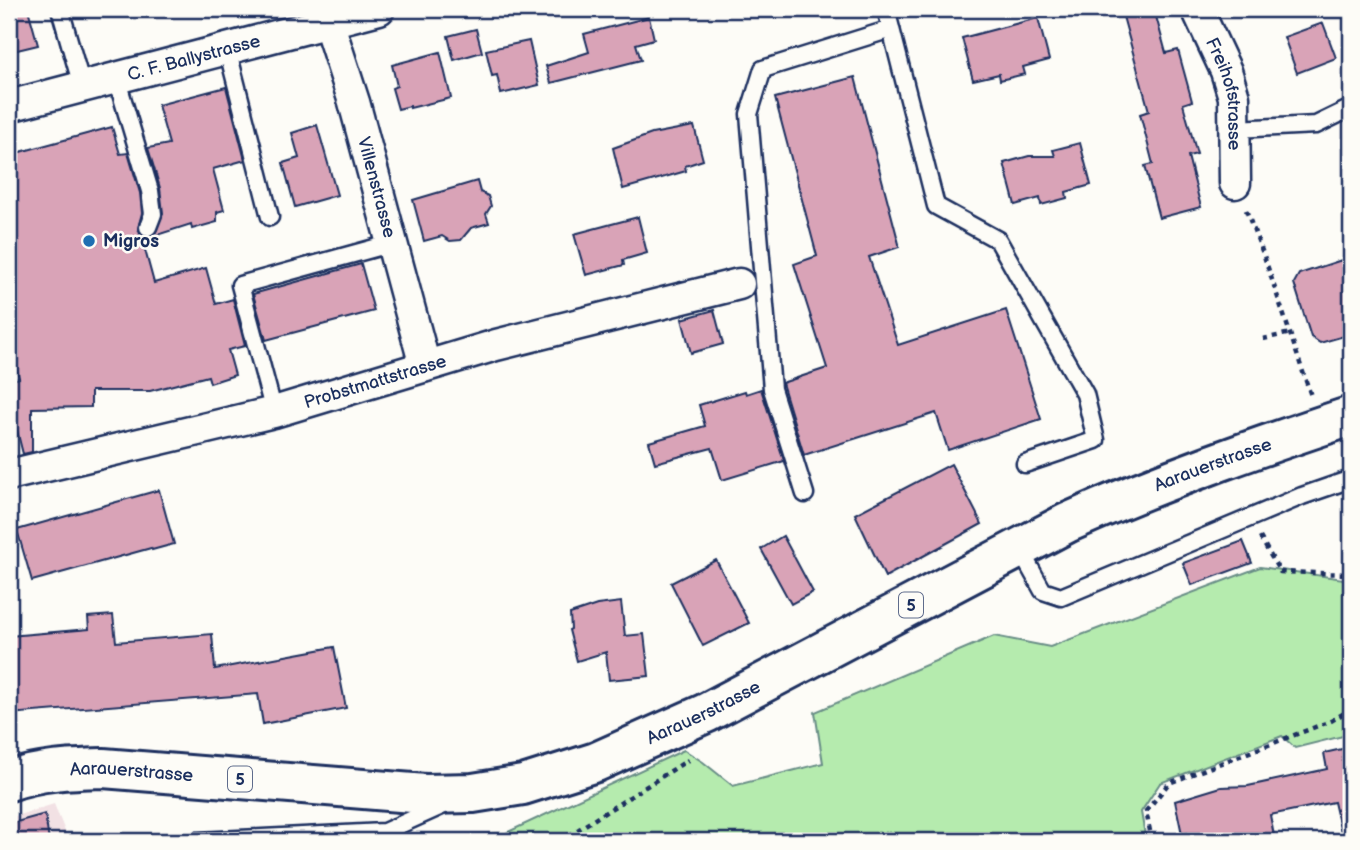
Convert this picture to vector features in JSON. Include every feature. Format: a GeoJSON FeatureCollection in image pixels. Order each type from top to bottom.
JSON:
{"type":"FeatureCollection","features":[{"type":"Feature","properties":{"kind":"main road","name":"Aarauerstrasse"},"geometry":{"type":"LineString","coordinates":[[9,780],[59,770],[103,768],[425,794],[473,793],[523,785],[596,762],[706,713],[1067,523],[1181,474],[1336,421]]}},
{"type":"Feature","properties":{"kind":"street","name":"C. F. Ballystrasse"},"geometry":{"type":"LineString","coordinates":[[9,106],[227,48],[326,15],[379,9]]}},
{"type":"Feature","properties":{"kind":"street","name":"Freihofstrasse"},"geometry":{"type":"LineString","coordinates":[[1197,9],[1226,71],[1234,97],[1235,183]]}},
{"type":"Feature","properties":{"kind":"street","name":"Villenstrasse"},"geometry":{"type":"LineString","coordinates":[[326,15],[354,103],[425,366]]}},
{"type":"Feature","properties":{"kind":"street","name":"Probstmattstrasse"},"geometry":{"type":"LineString","coordinates":[[9,475],[274,412],[496,345],[751,280]]}},
{"type":"Feature","properties":{"kind":"lane"},"geometry":{"type":"LineString","coordinates":[[60,9],[82,86]]}},
{"type":"Feature","properties":{"kind":"lane"},"geometry":{"type":"LineString","coordinates":[[886,9],[936,206],[998,240],[1085,394],[1096,440],[1026,464]]}},
{"type":"Feature","properties":{"kind":"lane"},"geometry":{"type":"LineString","coordinates":[[805,494],[772,389],[751,280],[749,114],[763,69],[891,29]]}},
{"type":"Feature","properties":{"kind":"lane"},"geometry":{"type":"LineString","coordinates":[[227,48],[271,217]]}},
{"type":"Feature","properties":{"kind":"lane"},"geometry":{"type":"LineString","coordinates":[[116,77],[150,191],[153,214],[148,227]]}},
{"type":"Feature","properties":{"kind":"lane"},"geometry":{"type":"LineString","coordinates":[[1235,129],[1315,125],[1351,108]]}},
{"type":"Feature","properties":{"kind":"lane"},"geometry":{"type":"LineString","coordinates":[[274,412],[240,285],[393,243]]}},
{"type":"Feature","properties":{"kind":"lane"},"geometry":{"type":"LineString","coordinates":[[1019,548],[1043,591],[1061,597],[1302,496],[1351,479]]}},
{"type":"Feature","properties":{"kind":"lane"},"geometry":{"type":"LineString","coordinates":[[197,841],[384,832],[473,793]]}},
{"type":"Feature","properties":{"kind":"path"},"geometry":{"type":"LineString","coordinates":[[1235,183],[1291,333],[1336,421]]}},
{"type":"Feature","properties":{"kind":"path"},"geometry":{"type":"LineString","coordinates":[[1263,339],[1291,333]]}},
{"type":"Feature","properties":{"kind":"path"},"geometry":{"type":"LineString","coordinates":[[1249,519],[1280,572],[1351,575]]}},
{"type":"Feature","properties":{"kind":"path"},"geometry":{"type":"LineString","coordinates":[[1152,841],[1146,811],[1168,783],[1331,721],[1351,709]]}},
{"type":"Feature","properties":{"kind":"path"},"geometry":{"type":"LineString","coordinates":[[560,841],[694,757]]}},
{"type":"Feature","properties":{"kind":"shaded area"},"geometry":{"type":"Polygon","coordinates":[[[54,804],[69,841],[9,841],[9,818],[54,804]]]}},
{"type":"Feature","properties":{"kind":"green space"},"geometry":{"type":"Polygon","coordinates":[[[1260,567],[1351,580],[1351,734],[1295,748],[1282,736],[1160,783],[1141,812],[1146,841],[359,841],[506,833],[684,750],[733,786],[823,763],[815,712],[994,636],[1050,647],[1260,567]]]}},
{"type":"Feature","properties":{"kind":"building"},"geometry":{"type":"Polygon","coordinates":[[[28,9],[38,45],[9,52],[9,12],[28,9]]]}},
{"type":"Feature","properties":{"kind":"building"},"geometry":{"type":"Polygon","coordinates":[[[1121,9],[1154,9],[1166,53],[1178,50],[1192,101],[1183,104],[1197,154],[1188,156],[1201,207],[1159,218],[1145,166],[1153,164],[1140,114],[1149,111],[1121,9]]]}},
{"type":"Feature","properties":{"kind":"building"},"geometry":{"type":"Polygon","coordinates":[[[649,17],[654,39],[636,44],[641,60],[551,83],[546,66],[589,52],[584,34],[649,17]]]}},
{"type":"Feature","properties":{"kind":"building"},"geometry":{"type":"Polygon","coordinates":[[[1038,18],[1049,60],[1023,67],[1025,74],[1000,80],[999,74],[973,80],[962,38],[1038,18]]]}},
{"type":"Feature","properties":{"kind":"building"},"geometry":{"type":"Polygon","coordinates":[[[1323,23],[1336,58],[1297,73],[1284,37],[1323,23]]]}},
{"type":"Feature","properties":{"kind":"building"},"geometry":{"type":"Polygon","coordinates":[[[476,29],[482,52],[454,60],[448,36],[476,29]]]}},
{"type":"Feature","properties":{"kind":"building"},"geometry":{"type":"Polygon","coordinates":[[[529,41],[539,85],[501,94],[497,75],[492,76],[486,50],[529,41]]]}},
{"type":"Feature","properties":{"kind":"building"},"geometry":{"type":"Polygon","coordinates":[[[440,52],[451,98],[398,109],[392,88],[397,86],[392,65],[440,52]]]}},
{"type":"Feature","properties":{"kind":"building"},"geometry":{"type":"Polygon","coordinates":[[[855,77],[899,244],[899,247],[869,257],[898,345],[1006,310],[1041,419],[948,450],[936,413],[804,455],[782,383],[827,368],[794,264],[817,256],[775,98],[855,77]]]}},
{"type":"Feature","properties":{"kind":"building"},"geometry":{"type":"Polygon","coordinates":[[[226,87],[245,160],[213,169],[224,210],[217,212],[217,222],[192,229],[191,224],[154,236],[163,213],[160,188],[148,148],[169,144],[158,105],[226,87]]]}},
{"type":"Feature","properties":{"kind":"building"},"geometry":{"type":"Polygon","coordinates":[[[317,125],[337,195],[295,207],[283,163],[299,158],[292,133],[317,125]]]}},
{"type":"Feature","properties":{"kind":"building"},"geometry":{"type":"Polygon","coordinates":[[[694,126],[703,160],[685,166],[686,171],[623,189],[613,148],[652,134],[694,126]]]}},
{"type":"Feature","properties":{"kind":"building"},"geometry":{"type":"Polygon","coordinates":[[[112,127],[120,154],[128,153],[140,193],[142,213],[138,228],[140,234],[148,237],[142,239],[154,283],[206,268],[216,304],[233,299],[245,346],[228,350],[235,375],[210,383],[208,376],[150,391],[91,391],[91,407],[32,408],[32,452],[23,454],[9,399],[9,381],[19,378],[9,340],[9,155],[112,127]]]}},
{"type":"Feature","properties":{"kind":"building"},"geometry":{"type":"Polygon","coordinates":[[[1080,143],[1091,185],[1066,192],[1067,198],[1041,205],[1040,198],[1015,205],[1004,163],[1029,156],[1055,156],[1053,150],[1080,143]]]}},
{"type":"Feature","properties":{"kind":"building"},"geometry":{"type":"Polygon","coordinates":[[[477,181],[480,192],[488,196],[491,206],[486,214],[489,223],[471,228],[461,240],[450,241],[442,236],[424,241],[413,200],[477,181]]]}},
{"type":"Feature","properties":{"kind":"building"},"geometry":{"type":"Polygon","coordinates":[[[638,217],[647,253],[623,260],[624,265],[586,275],[574,234],[638,217]]]}},
{"type":"Feature","properties":{"kind":"building"},"geometry":{"type":"Polygon","coordinates":[[[1351,257],[1351,334],[1320,343],[1311,337],[1294,283],[1299,274],[1351,257]]]}},
{"type":"Feature","properties":{"kind":"building"},"geometry":{"type":"Polygon","coordinates":[[[361,264],[374,311],[266,340],[253,294],[361,264]]]}},
{"type":"Feature","properties":{"kind":"building"},"geometry":{"type":"Polygon","coordinates":[[[714,310],[723,344],[691,353],[682,319],[714,310]]]}},
{"type":"Feature","properties":{"kind":"building"},"geometry":{"type":"Polygon","coordinates":[[[761,389],[784,461],[722,480],[712,448],[655,463],[649,442],[705,426],[699,405],[761,389]]]}},
{"type":"Feature","properties":{"kind":"building"},"geometry":{"type":"Polygon","coordinates":[[[951,464],[982,524],[885,577],[855,514],[951,464]]]}},
{"type":"Feature","properties":{"kind":"building"},"geometry":{"type":"Polygon","coordinates":[[[159,490],[174,544],[32,581],[17,530],[159,490]]]}},
{"type":"Feature","properties":{"kind":"building"},"geometry":{"type":"Polygon","coordinates":[[[783,536],[813,592],[791,604],[761,549],[783,536]]]}},
{"type":"Feature","properties":{"kind":"building"},"geometry":{"type":"Polygon","coordinates":[[[1243,541],[1252,563],[1192,585],[1183,563],[1243,541]]]}},
{"type":"Feature","properties":{"kind":"building"},"geometry":{"type":"Polygon","coordinates":[[[716,560],[749,623],[703,646],[671,583],[716,560]]]}},
{"type":"Feature","properties":{"kind":"building"},"geometry":{"type":"Polygon","coordinates":[[[621,602],[625,636],[644,634],[649,676],[609,680],[606,652],[577,661],[569,630],[570,614],[597,605],[621,602]]]}},
{"type":"Feature","properties":{"kind":"building"},"geometry":{"type":"Polygon","coordinates":[[[113,615],[116,642],[212,634],[215,669],[334,647],[346,708],[263,724],[258,694],[9,714],[9,636],[89,629],[88,617],[113,615]]]}},
{"type":"Feature","properties":{"kind":"building"},"geometry":{"type":"Polygon","coordinates":[[[1351,747],[1351,831],[1341,832],[1334,802],[1270,815],[1275,841],[1189,841],[1187,833],[1182,834],[1175,801],[1221,787],[1248,786],[1327,769],[1324,753],[1351,747]]]}},
{"type":"Feature","properties":{"kind":"building"},"geometry":{"type":"Polygon","coordinates":[[[45,814],[49,841],[9,841],[9,824],[45,814]]]}},
{"type":"Feature","properties":{"kind":"place","name":"Migros"},"geometry":{"type":"Point","coordinates":[89,241]}}]}
